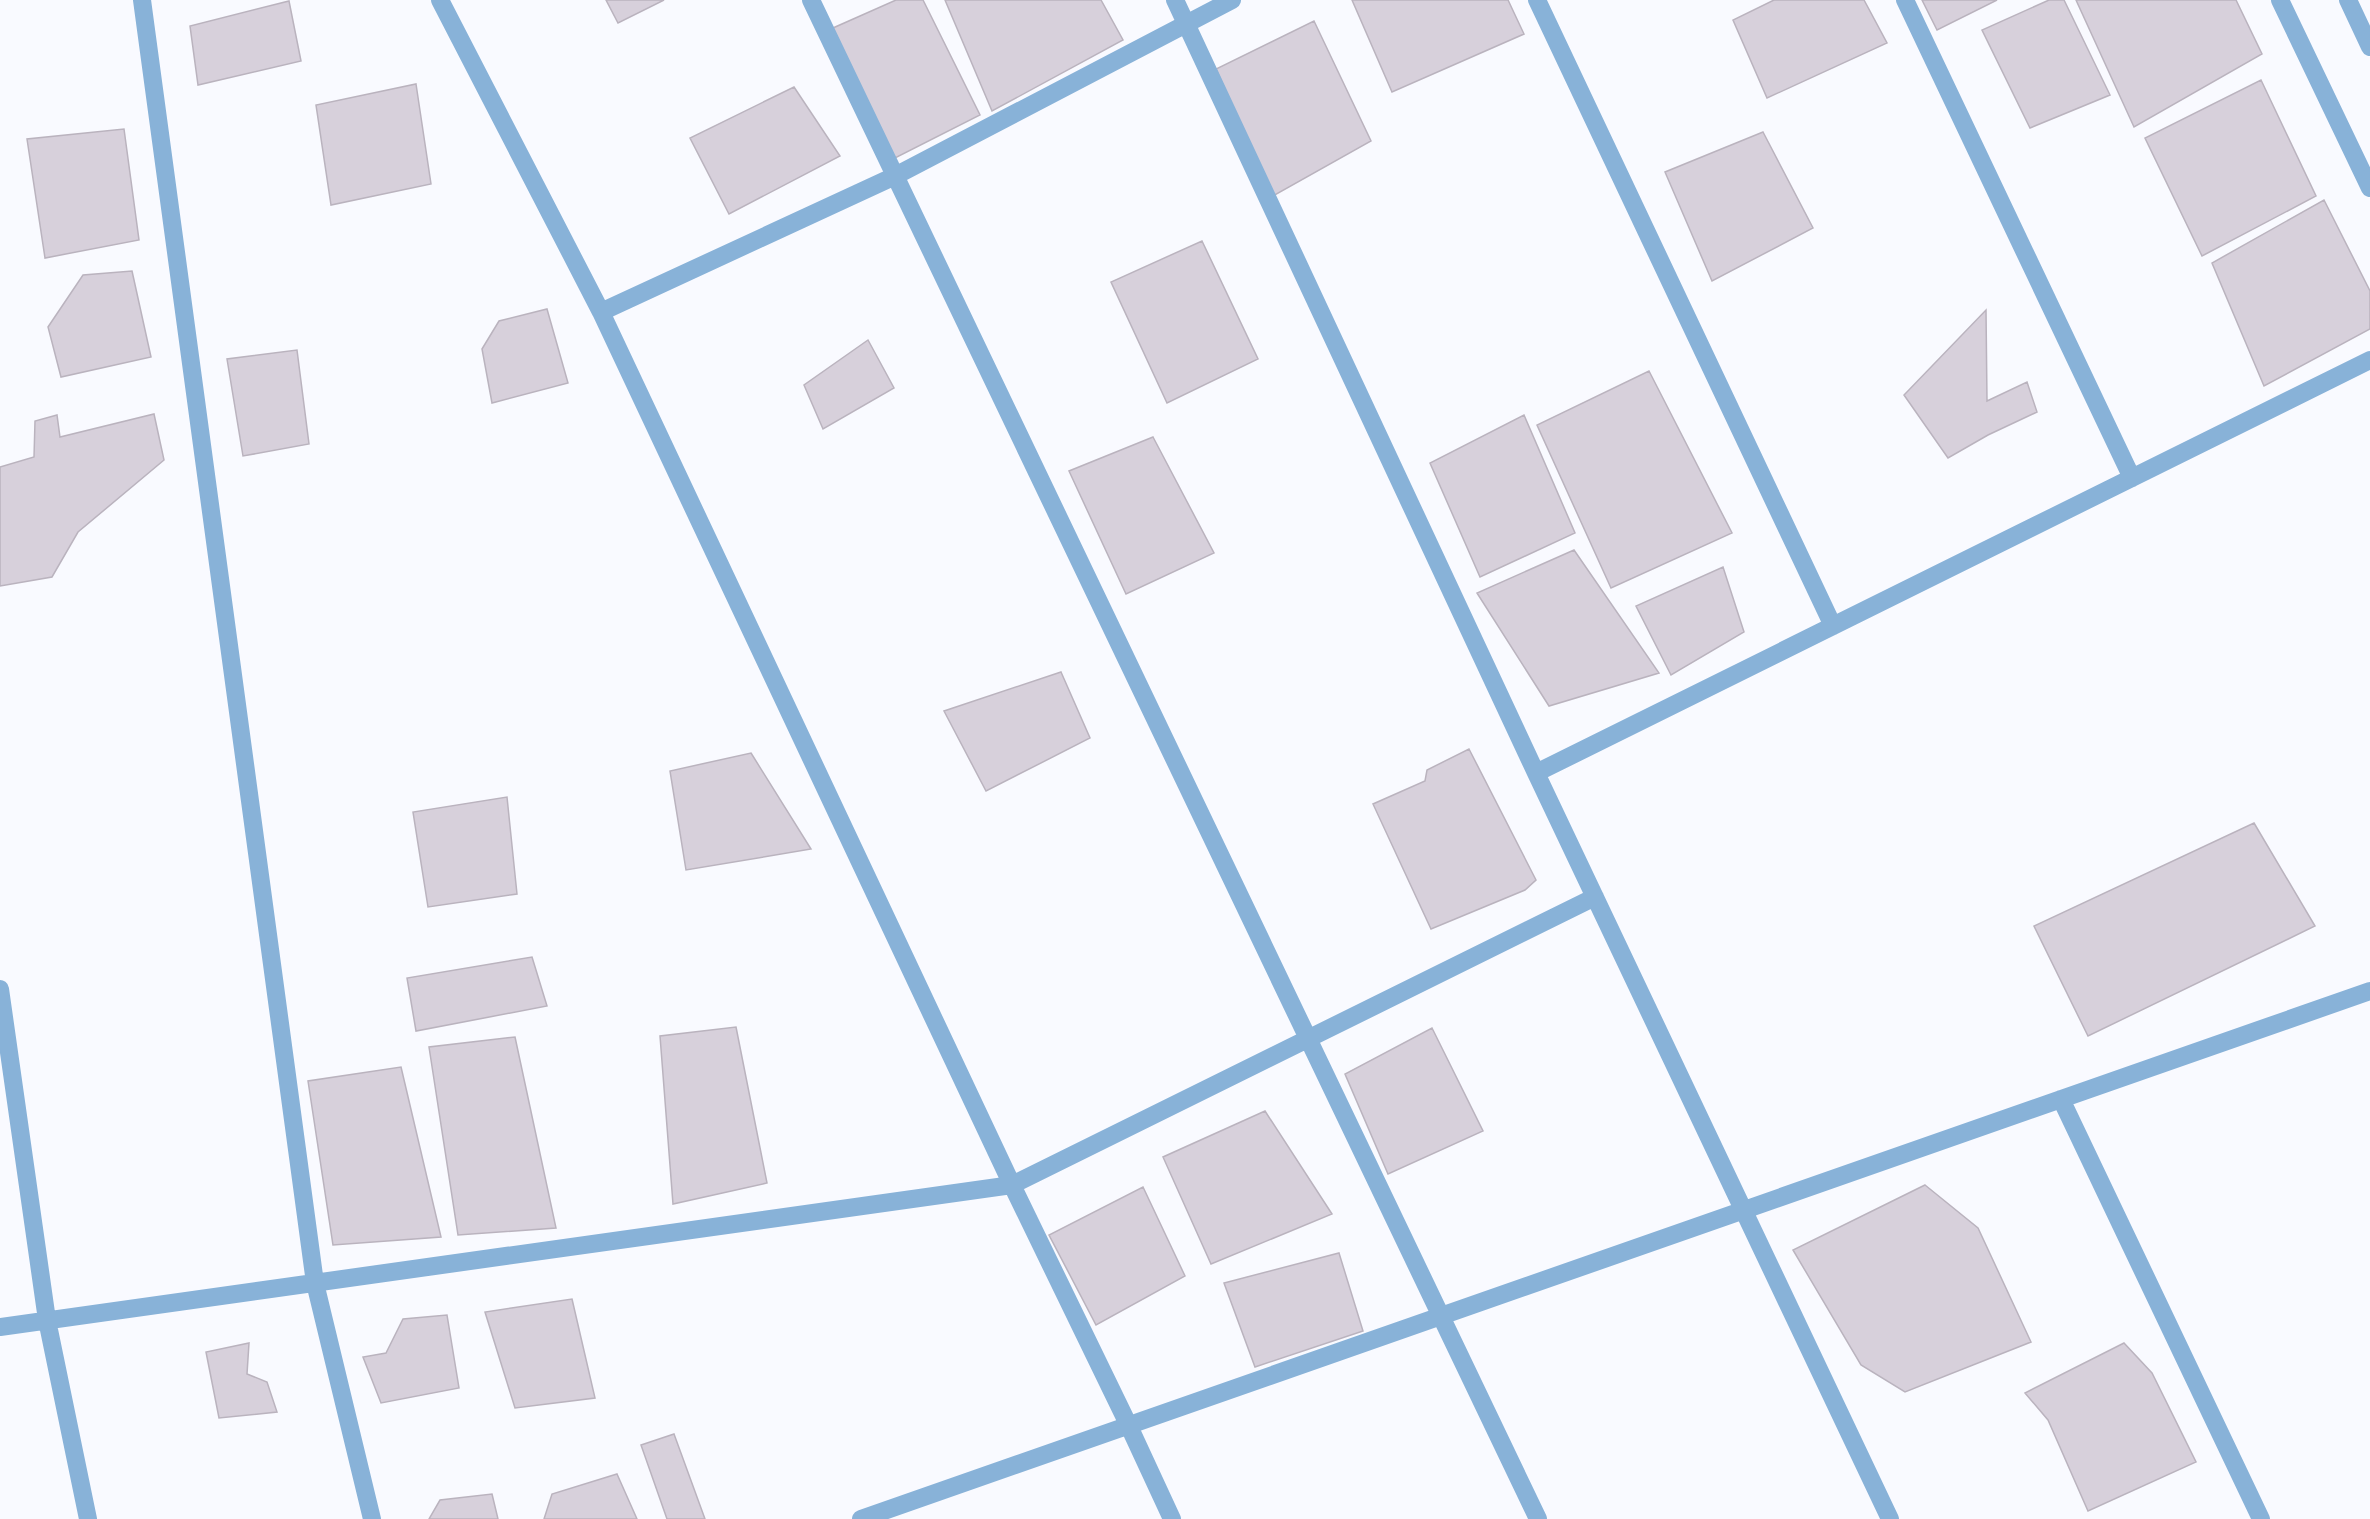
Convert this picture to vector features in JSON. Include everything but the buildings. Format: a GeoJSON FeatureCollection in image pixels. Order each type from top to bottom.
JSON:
{"type":"FeatureCollection","features":[{"type":"Feature","properties":{"kind":"street"},"geometry":{"type":"LineString","coordinates":[[142,0],[315,1283],[372,1519]]}},
{"type":"Feature","properties":{"kind":"street"},"geometry":{"type":"LineString","coordinates":[[440,0],[601,312],[1012,1185],[1172,1519]]}},
{"type":"Feature","properties":{"kind":"street"},"geometry":{"type":"LineString","coordinates":[[811,0],[1538,1519]]}},
{"type":"Feature","properties":{"kind":"street"},"geometry":{"type":"LineString","coordinates":[[1175,0],[1536,773],[1890,1519]]}},
{"type":"Feature","properties":{"kind":"street"},"geometry":{"type":"LineString","coordinates":[[601,312],[895,176],[1232,0]]}},
{"type":"Feature","properties":{"kind":"street"},"geometry":{"type":"LineString","coordinates":[[1537,0],[1833,626]]}},
{"type":"Feature","properties":{"kind":"street"},"geometry":{"type":"LineString","coordinates":[[1905,0],[2133,478]]}},
{"type":"Feature","properties":{"kind":"street"},"geometry":{"type":"LineString","coordinates":[[2280,0],[2370,188]]}},
{"type":"Feature","properties":{"kind":"street"},"geometry":{"type":"LineString","coordinates":[[2348,0],[2370,47]]}},
{"type":"Feature","properties":{"kind":"street"},"geometry":{"type":"LineString","coordinates":[[1536,773],[2370,360]]}},
{"type":"Feature","properties":{"kind":"street"},"geometry":{"type":"LineString","coordinates":[[0,1327],[1012,1185],[1595,897]]}},
{"type":"Feature","properties":{"kind":"street"},"geometry":{"type":"LineString","coordinates":[[0,989],[47,1320],[88,1519]]}},
{"type":"Feature","properties":{"kind":"street"},"geometry":{"type":"LineString","coordinates":[[861,1519],[2370,991]]}},
{"type":"Feature","properties":{"kind":"street"},"geometry":{"type":"LineString","coordinates":[[2061,1099],[2261,1519]]}}]}
